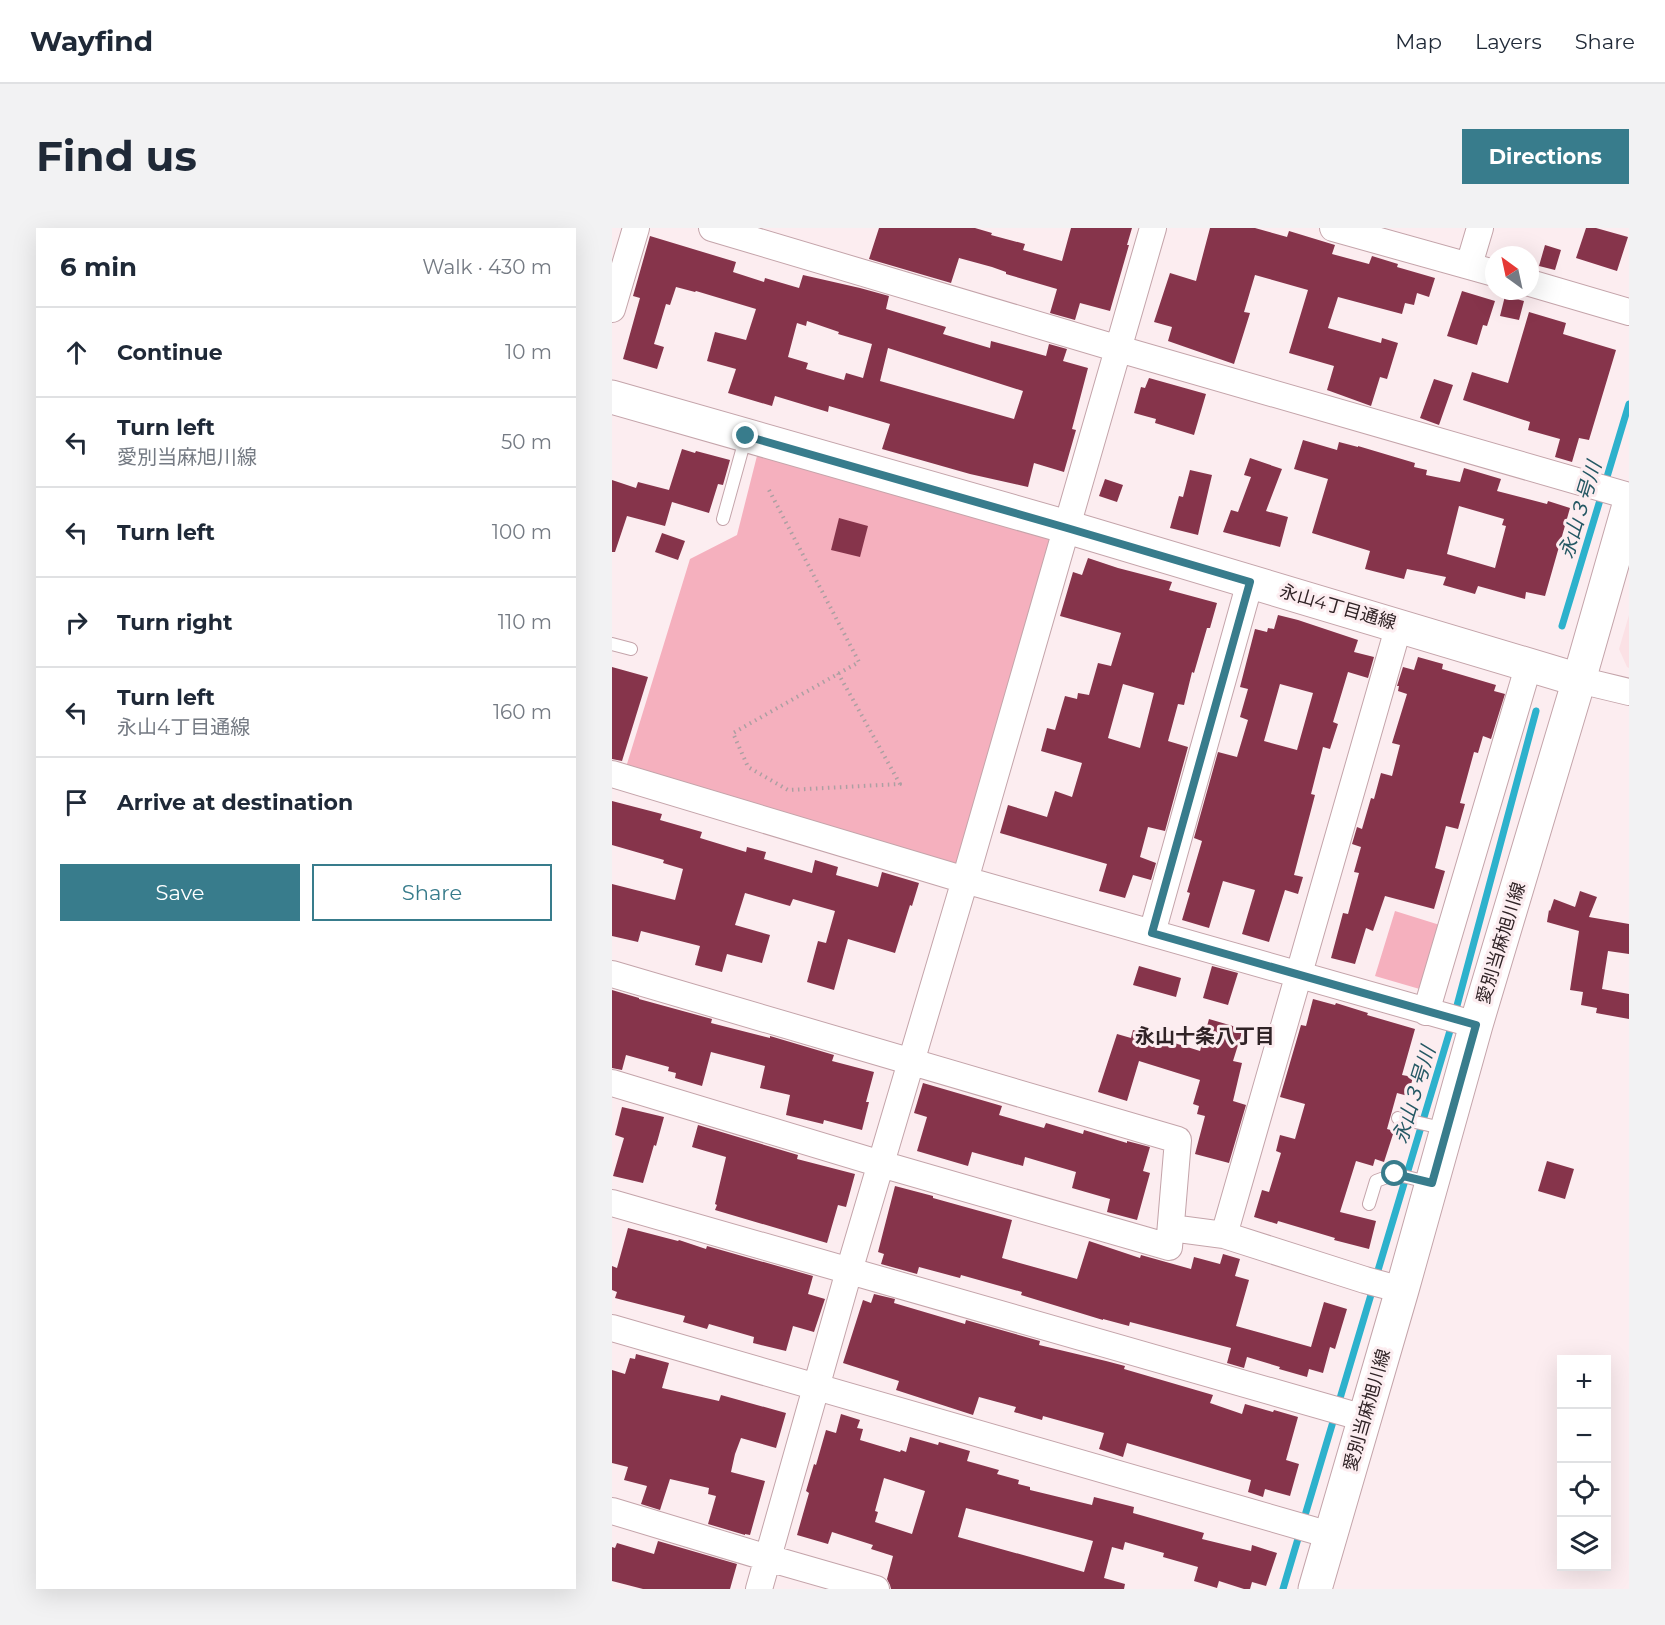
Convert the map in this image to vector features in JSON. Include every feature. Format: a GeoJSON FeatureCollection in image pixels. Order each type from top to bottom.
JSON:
{"type":"FeatureCollection","features":[{"type":"Feature","properties":{"kind":"main road","name":"永山4丁目通線"},"geometry":{"type":"LineString","coordinates":[[612,397],[1399,625],[1579,680]]}},
{"type":"Feature","properties":{"kind":"main road","name":"愛別当麻旭川線"},"geometry":{"type":"LineString","coordinates":[[1315,1589],[1313,1530],[1384,1285],[1440,1128],[1450,1018],[1579,680],[1616,494]]}},
{"type":"Feature","properties":{"kind":"street"},"geometry":{"type":"LineString","coordinates":[[712,228],[1616,494]]}},
{"type":"Feature","properties":{"kind":"street"},"geometry":{"type":"LineString","coordinates":[[759,1589],[849,1271],[965,880],[1153,228]]}},
{"type":"Feature","properties":{"kind":"street"},"geometry":{"type":"LineString","coordinates":[[1333,228],[1485,270]]}},
{"type":"Feature","properties":{"kind":"street"},"geometry":{"type":"LineString","coordinates":[[1469,265],[1480,228]]}},
{"type":"Feature","properties":{"kind":"street"},"geometry":{"type":"LineString","coordinates":[[612,309],[626,235]]}},
{"type":"Feature","properties":{"kind":"street"},"geometry":{"type":"LineString","coordinates":[[1539,285],[1629,310]]}},
{"type":"Feature","properties":{"kind":"street"},"geometry":{"type":"LineString","coordinates":[[1152,933],[1250,582]]}},
{"type":"Feature","properties":{"kind":"street"},"geometry":{"type":"LineString","coordinates":[[1224,1235],[1399,625]]}},
{"type":"Feature","properties":{"kind":"street"},"geometry":{"type":"LineString","coordinates":[[612,774],[965,880],[1450,1018],[1529,664]]}},
{"type":"Feature","properties":{"kind":"street"},"geometry":{"type":"LineString","coordinates":[[1579,680],[1629,692]]}},
{"type":"Feature","properties":{"kind":"street"},"geometry":{"type":"LineString","coordinates":[[612,974],[1178,1140],[1169,1247],[612,1083]]}},
{"type":"Feature","properties":{"kind":"street"},"geometry":{"type":"LineString","coordinates":[[612,1203],[1346,1413]]}},
{"type":"Feature","properties":{"kind":"street"},"geometry":{"type":"LineString","coordinates":[[1171,1228],[1224,1235],[1384,1285]]}},
{"type":"Feature","properties":{"kind":"street"},"geometry":{"type":"LineString","coordinates":[[612,1328],[1313,1530]]}},
{"type":"Feature","properties":{"kind":"street"},"geometry":{"type":"LineString","coordinates":[[612,1511],[876,1589]]}},
{"type":"Feature","properties":{"kind":"lane"},"geometry":{"type":"LineString","coordinates":[[723,519],[746,436]]}},
{"type":"Feature","properties":{"kind":"lane"},"geometry":{"type":"LineString","coordinates":[[612,644],[631,649]]}},
{"type":"Feature","properties":{"kind":"lane"},"geometry":{"type":"LineString","coordinates":[[1398,1118],[1440,1128]]}},
{"type":"Feature","properties":{"kind":"lane"},"geometry":{"type":"LineString","coordinates":[[1369,1204],[1376,1181],[1395,1174],[1423,1181]]}},
{"type":"Feature","properties":{"kind":"path"},"geometry":{"type":"LineString","coordinates":[[769,490],[859,662],[732,733],[748,767],[788,790],[900,784],[838,674]]}},
{"type":"Feature","properties":{"kind":"shaded area"},"geometry":{"type":"Polygon","coordinates":[[[761,440],[1067,527],[965,880],[623,777],[690,559],[737,535],[761,440]]]}},
{"type":"Feature","properties":{"kind":"shaded area"},"geometry":{"type":"Polygon","coordinates":[[[1629,615],[1629,668],[1619,649],[1629,615]]]}},
{"type":"Feature","properties":{"kind":"shaded area"},"geometry":{"type":"Polygon","coordinates":[[[1395,911],[1443,926],[1423,990],[1375,976],[1395,911]]]}},
{"type":"Feature","properties":{"kind":"building"},"geometry":{"type":"Polygon","coordinates":[[[879,228],[975,228],[1025,244],[1023,250],[1062,261],[1071,228],[1132,228],[1110,311],[1080,303],[1075,320],[1050,313],[1057,289],[1006,274],[992,267],[959,258],[951,283],[869,259],[879,228]]]}},
{"type":"Feature","properties":{"kind":"building"},"geometry":{"type":"Polygon","coordinates":[[[1210,228],[1255,228],[1287,237],[1289,231],[1335,245],[1332,254],[1369,264],[1372,256],[1398,264],[1397,267],[1435,278],[1429,297],[1417,293],[1414,305],[1405,303],[1402,314],[1338,297],[1328,328],[1381,343],[1382,338],[1398,343],[1387,379],[1380,377],[1371,406],[1327,390],[1334,366],[1289,353],[1308,290],[1255,275],[1244,312],[1250,313],[1234,364],[1168,341],[1172,327],[1154,322],[1170,273],[1196,281],[1210,228]]]}},
{"type":"Feature","properties":{"kind":"building"},"geometry":{"type":"Polygon","coordinates":[[[1586,228],[1596,228],[1628,237],[1617,271],[1576,258],[1586,228]]]}},
{"type":"Feature","properties":{"kind":"building"},"geometry":{"type":"Polygon","coordinates":[[[650,236],[736,262],[733,272],[764,282],[765,278],[799,288],[803,275],[889,296],[886,309],[946,327],[943,334],[990,348],[991,341],[1046,356],[1049,344],[1067,349],[1063,361],[1088,368],[1072,429],[1076,430],[1064,472],[1034,463],[1028,487],[970,474],[882,449],[890,424],[829,406],[828,412],[775,396],[772,406],[728,393],[736,369],[707,361],[715,332],[746,340],[756,309],[696,291],[676,287],[670,305],[666,304],[654,344],[664,347],[657,369],[623,359],[640,298],[633,296],[650,236]],[[807,321],[806,326],[797,323],[788,357],[808,363],[806,369],[844,380],[846,373],[863,378],[872,344],[838,334],[839,332],[807,321]],[[888,348],[880,381],[1014,419],[1023,391],[888,348]]]}},
{"type":"Feature","properties":{"kind":"building"},"geometry":{"type":"Polygon","coordinates":[[[1545,245],[1561,250],[1555,270],[1539,266],[1545,245]]]}},
{"type":"Feature","properties":{"kind":"building"},"geometry":{"type":"Polygon","coordinates":[[[1462,291],[1485,298],[1485,300],[1495,301],[1487,326],[1483,325],[1477,345],[1447,336],[1462,291]]]}},
{"type":"Feature","properties":{"kind":"building"},"geometry":{"type":"Polygon","coordinates":[[[1504,300],[1524,301],[1519,320],[1500,316],[1504,300]]]}},
{"type":"Feature","properties":{"kind":"building"},"geometry":{"type":"Polygon","coordinates":[[[1529,312],[1566,323],[1563,334],[1616,350],[1589,440],[1579,438],[1572,462],[1555,457],[1560,439],[1528,430],[1530,422],[1463,400],[1472,372],[1508,383],[1529,312]]]}},
{"type":"Feature","properties":{"kind":"building"},"geometry":{"type":"Polygon","coordinates":[[[1149,378],[1206,394],[1194,435],[1155,423],[1156,419],[1134,413],[1141,387],[1145,388],[1149,378]]]}},
{"type":"Feature","properties":{"kind":"building"},"geometry":{"type":"Polygon","coordinates":[[[1434,379],[1453,385],[1439,425],[1420,418],[1434,379]]]}},
{"type":"Feature","properties":{"kind":"building"},"geometry":{"type":"Polygon","coordinates":[[[1303,440],[1337,450],[1339,442],[1415,463],[1414,467],[1427,470],[1426,475],[1460,482],[1464,468],[1501,479],[1497,491],[1547,504],[1548,501],[1570,508],[1545,596],[1526,592],[1525,599],[1478,586],[1475,594],[1443,585],[1446,577],[1407,569],[1404,579],[1365,569],[1370,551],[1312,533],[1328,479],[1294,469],[1303,440]],[[1459,506],[1447,554],[1495,568],[1506,526],[1502,525],[1504,519],[1459,506]]]}},
{"type":"Feature","properties":{"kind":"building"},"geometry":{"type":"Polygon","coordinates":[[[682,449],[730,460],[723,485],[718,484],[709,513],[672,502],[665,526],[627,516],[615,552],[612,552],[612,480],[636,488],[638,482],[669,490],[682,449]]]}},
{"type":"Feature","properties":{"kind":"building"},"geometry":{"type":"Polygon","coordinates":[[[1250,458],[1282,469],[1266,511],[1288,517],[1280,547],[1223,532],[1231,510],[1238,512],[1251,477],[1244,475],[1250,458]]]}},
{"type":"Feature","properties":{"kind":"building"},"geometry":{"type":"Polygon","coordinates":[[[1190,470],[1212,475],[1198,535],[1170,528],[1179,496],[1183,497],[1190,470]]]}},
{"type":"Feature","properties":{"kind":"building"},"geometry":{"type":"Polygon","coordinates":[[[1105,479],[1123,485],[1117,502],[1099,496],[1105,479]]]}},
{"type":"Feature","properties":{"kind":"building"},"geometry":{"type":"Polygon","coordinates":[[[839,518],[868,526],[860,557],[831,550],[839,518]]]}},
{"type":"Feature","properties":{"kind":"building"},"geometry":{"type":"Polygon","coordinates":[[[662,533],[685,541],[678,560],[655,552],[662,533]]]}},
{"type":"Feature","properties":{"kind":"building"},"geometry":{"type":"Polygon","coordinates":[[[1088,558],[1172,582],[1169,590],[1217,603],[1194,673],[1192,672],[1184,705],[1178,704],[1168,741],[1188,747],[1165,831],[1148,827],[1140,857],[1156,863],[1151,880],[1133,875],[1125,898],[1099,891],[1107,864],[1000,833],[1008,805],[1047,817],[1055,791],[1072,797],[1082,763],[1041,751],[1047,728],[1055,730],[1065,696],[1077,699],[1078,693],[1089,695],[1098,663],[1111,666],[1121,633],[1060,616],[1073,572],[1082,575],[1088,558]],[[1123,684],[1108,738],[1140,748],[1154,693],[1123,684]]]}},
{"type":"Feature","properties":{"kind":"building"},"geometry":{"type":"Polygon","coordinates":[[[1278,615],[1298,620],[1358,640],[1354,652],[1374,657],[1368,678],[1348,672],[1333,722],[1338,724],[1330,749],[1323,747],[1311,794],[1315,795],[1294,875],[1303,877],[1298,894],[1285,890],[1269,942],[1242,934],[1255,890],[1223,881],[1209,928],[1182,920],[1190,893],[1187,892],[1202,841],[1194,838],[1218,752],[1237,757],[1248,720],[1240,717],[1248,689],[1240,687],[1255,629],[1267,632],[1268,628],[1274,629],[1278,615]],[[1280,684],[1264,741],[1297,750],[1313,693],[1280,684]]]}},
{"type":"Feature","properties":{"kind":"building"},"geometry":{"type":"Polygon","coordinates":[[[1418,657],[1443,664],[1442,669],[1496,685],[1494,691],[1505,694],[1491,739],[1483,736],[1478,753],[1474,752],[1460,803],[1465,804],[1458,829],[1446,826],[1435,868],[1445,871],[1434,909],[1385,896],[1373,931],[1366,928],[1355,964],[1331,958],[1343,913],[1348,914],[1359,873],[1354,872],[1361,847],[1352,844],[1357,827],[1362,829],[1381,773],[1392,776],[1400,745],[1392,743],[1407,694],[1398,691],[1399,686],[1397,686],[1403,667],[1414,670],[1418,657]]]}},
{"type":"Feature","properties":{"kind":"building"},"geometry":{"type":"Polygon","coordinates":[[[612,667],[648,677],[622,761],[612,759],[612,667]]]}},
{"type":"Feature","properties":{"kind":"building"},"geometry":{"type":"Polygon","coordinates":[[[612,801],[662,814],[660,820],[702,832],[700,838],[746,852],[747,847],[766,852],[764,859],[812,873],[815,860],[838,867],[836,875],[878,887],[882,872],[919,883],[895,953],[848,939],[834,990],[807,982],[818,941],[826,943],[835,911],[793,899],[790,906],[745,893],[735,925],[770,935],[762,963],[727,954],[722,972],[695,965],[700,946],[641,931],[638,942],[612,936],[612,884],[675,900],[683,869],[663,863],[664,860],[612,845],[612,801]]]}},
{"type":"Feature","properties":{"kind":"building"},"geometry":{"type":"Polygon","coordinates":[[[1580,891],[1597,897],[1589,917],[1629,924],[1629,954],[1608,951],[1602,989],[1629,994],[1629,1019],[1596,1013],[1597,1008],[1581,1005],[1583,992],[1570,990],[1579,931],[1547,922],[1554,899],[1575,907],[1580,891]]]}},
{"type":"Feature","properties":{"kind":"building"},"geometry":{"type":"Polygon","coordinates":[[[1139,966],[1181,978],[1176,997],[1133,985],[1139,966]]]}},
{"type":"Feature","properties":{"kind":"building"},"geometry":{"type":"Polygon","coordinates":[[[1212,966],[1238,973],[1228,1005],[1203,998],[1212,966]]]}},
{"type":"Feature","properties":{"kind":"building"},"geometry":{"type":"Polygon","coordinates":[[[612,990],[712,1019],[711,1023],[770,1038],[770,1036],[834,1055],[832,1061],[874,1072],[862,1130],[824,1120],[823,1124],[786,1115],[790,1095],[760,1088],[765,1066],[711,1052],[702,1086],[675,1078],[676,1073],[668,1071],[669,1067],[626,1055],[622,1070],[612,1068],[612,990]]]}},
{"type":"Feature","properties":{"kind":"building"},"geometry":{"type":"Polygon","coordinates":[[[1313,999],[1335,1005],[1336,1003],[1415,1029],[1402,1075],[1413,1077],[1408,1096],[1397,1093],[1387,1129],[1394,1131],[1384,1162],[1375,1159],[1373,1166],[1356,1161],[1340,1212],[1376,1221],[1369,1249],[1278,1221],[1277,1224],[1254,1217],[1262,1190],[1269,1192],[1281,1153],[1276,1151],[1280,1135],[1295,1139],[1305,1104],[1280,1097],[1301,1025],[1306,1026],[1313,999]]]}},
{"type":"Feature","properties":{"kind":"building"},"geometry":{"type":"Polygon","coordinates":[[[1209,1019],[1243,1029],[1233,1061],[1242,1063],[1233,1101],[1246,1105],[1229,1163],[1195,1154],[1205,1116],[1197,1114],[1199,1106],[1193,1104],[1200,1080],[1139,1061],[1127,1101],[1098,1092],[1117,1034],[1131,1038],[1133,1030],[1200,1051],[1209,1019]]]}},
{"type":"Feature","properties":{"kind":"building"},"geometry":{"type":"Polygon","coordinates":[[[923,1083],[1002,1106],[999,1115],[1044,1128],[1046,1123],[1083,1134],[1084,1130],[1127,1143],[1127,1141],[1150,1147],[1143,1171],[1150,1173],[1137,1220],[1107,1212],[1110,1199],[1072,1188],[1076,1172],[1025,1157],[1023,1166],[972,1152],[968,1166],[917,1151],[927,1117],[914,1113],[923,1083]]]}},
{"type":"Feature","properties":{"kind":"building"},"geometry":{"type":"Polygon","coordinates":[[[622,1107],[664,1117],[643,1183],[613,1176],[624,1138],[615,1135],[622,1107]]]}},
{"type":"Feature","properties":{"kind":"building"},"geometry":{"type":"Polygon","coordinates":[[[698,1125],[798,1155],[797,1159],[855,1174],[846,1207],[838,1205],[827,1243],[715,1210],[726,1157],[692,1147],[698,1125]]]}},
{"type":"Feature","properties":{"kind":"building"},"geometry":{"type":"Polygon","coordinates":[[[1547,1161],[1574,1169],[1565,1199],[1538,1191],[1547,1161]]]}},
{"type":"Feature","properties":{"kind":"building"},"geometry":{"type":"Polygon","coordinates":[[[895,1186],[1012,1220],[1002,1258],[1077,1279],[1089,1241],[1140,1258],[1141,1255],[1191,1269],[1194,1257],[1220,1264],[1223,1254],[1240,1259],[1235,1276],[1249,1280],[1236,1326],[1311,1347],[1324,1302],[1347,1309],[1335,1349],[1330,1347],[1323,1373],[1309,1369],[1307,1377],[1247,1357],[1244,1368],[1227,1363],[1231,1348],[1130,1322],[1129,1326],[1103,1320],[1021,1295],[1022,1292],[961,1275],[960,1278],[919,1267],[917,1274],[881,1264],[884,1254],[878,1252],[895,1186]]]}},
{"type":"Feature","properties":{"kind":"building"},"geometry":{"type":"Polygon","coordinates":[[[628,1228],[706,1249],[707,1246],[813,1276],[808,1294],[825,1299],[814,1332],[793,1326],[786,1351],[753,1343],[754,1337],[709,1324],[707,1329],[683,1322],[685,1316],[615,1298],[617,1292],[612,1290],[612,1266],[617,1268],[628,1228]]]}},
{"type":"Feature","properties":{"kind":"building"},"geometry":{"type":"Polygon","coordinates":[[[874,1294],[895,1299],[894,1303],[965,1324],[966,1320],[1040,1341],[1039,1345],[1125,1366],[1124,1369],[1213,1395],[1210,1403],[1242,1414],[1245,1404],[1298,1417],[1286,1460],[1299,1464],[1290,1496],[1265,1489],[1263,1497],[1248,1492],[1251,1480],[1127,1443],[1123,1457],[1099,1449],[1104,1433],[1043,1416],[1042,1420],[1014,1412],[1016,1407],[979,1397],[973,1415],[896,1390],[899,1381],[843,1363],[863,1300],[871,1303],[874,1294]]]}},
{"type":"Feature","properties":{"kind":"building"},"geometry":{"type":"Polygon","coordinates":[[[636,1354],[669,1363],[662,1388],[719,1401],[721,1395],[786,1413],[776,1448],[741,1438],[735,1454],[731,1472],[765,1481],[750,1535],[708,1524],[716,1496],[708,1494],[709,1488],[670,1479],[660,1510],[641,1504],[647,1486],[624,1480],[628,1467],[612,1463],[612,1370],[625,1374],[630,1358],[635,1359],[636,1354]]]}},
{"type":"Feature","properties":{"kind":"building"},"geometry":{"type":"Polygon","coordinates":[[[841,1414],[860,1420],[857,1428],[863,1429],[860,1440],[900,1452],[901,1450],[906,1452],[910,1437],[938,1445],[939,1442],[970,1451],[967,1461],[999,1470],[997,1474],[1019,1480],[1018,1484],[1030,1487],[1030,1490],[1092,1505],[1094,1497],[1134,1507],[1133,1513],[1204,1533],[1202,1539],[1251,1551],[1252,1545],[1277,1553],[1266,1586],[1252,1582],[1250,1589],[1219,1581],[1217,1588],[1194,1581],[1198,1567],[1163,1557],[1164,1553],[1125,1542],[1123,1550],[1112,1547],[1104,1578],[1125,1584],[1124,1589],[891,1589],[887,1579],[893,1556],[871,1549],[873,1545],[832,1532],[828,1544],[797,1535],[809,1493],[806,1491],[826,1430],[836,1433],[841,1414]],[[884,1478],[875,1511],[878,1512],[875,1522],[912,1534],[925,1491],[884,1478]],[[966,1508],[958,1537],[1084,1572],[1093,1541],[966,1508]]]}},
{"type":"Feature","properties":{"kind":"building"},"geometry":{"type":"Polygon","coordinates":[[[658,1541],[737,1564],[730,1589],[643,1589],[612,1581],[612,1547],[615,1548],[617,1543],[654,1554],[658,1541]]]}},
{"type":"Feature","properties":{"kind":"waterway","name":"永山３号川"},"geometry":{"type":"LineString","coordinates":[[1562,626],[1629,404]]}},
{"type":"Feature","properties":{"kind":"waterway","name":"永山３号川"},"geometry":{"type":"LineString","coordinates":[[1455,1013],[1536,711]]}},
{"type":"Feature","properties":{"kind":"waterway","name":"永山３号川"},"geometry":{"type":"LineString","coordinates":[[1376,1277],[1452,1024]]}},
{"type":"Feature","properties":{"kind":"waterway","name":"永山３号川"},"geometry":{"type":"LineString","coordinates":[[1303,1522],[1373,1288]]}},
{"type":"Feature","properties":{"kind":"waterway","name":"永山３号川"},"geometry":{"type":"LineString","coordinates":[[1283,1589],[1300,1532]]}},
{"type":"Feature","properties":{"kind":"district","name":"永山十条八丁目"},"geometry":{"type":"Point","coordinates":[1205,1036]}},
{"type":"Feature","properties":{"kind":"route"},"geometry":{"type":"LineString","coordinates":[[746,436],[1250,582],[1152,933],[1476,1025],[1432,1183],[1395,1174]]}}]}
